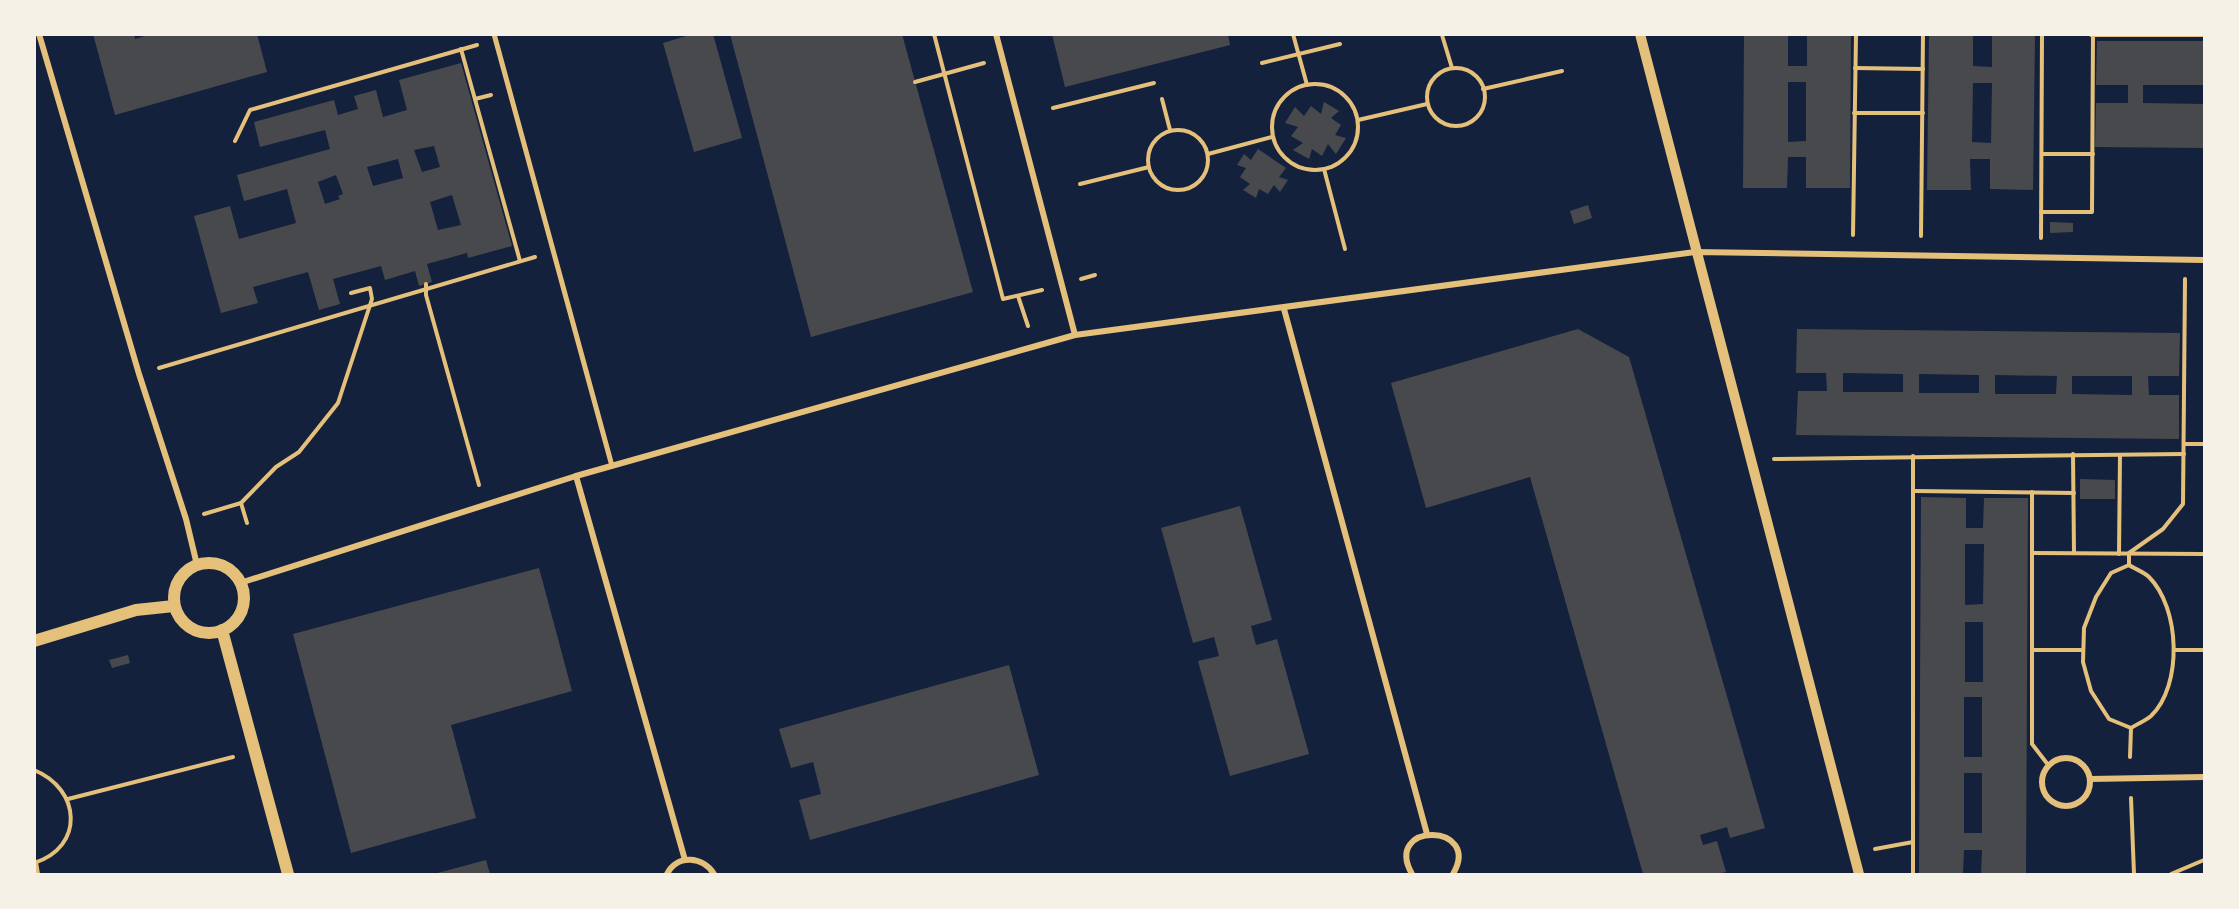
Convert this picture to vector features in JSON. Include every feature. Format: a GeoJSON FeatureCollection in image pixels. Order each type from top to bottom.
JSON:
{"type":"FeatureCollection","features":[{"type":"Feature","properties":{"kind":"main road"},"geometry":{"type":"LineString","coordinates":[[219,564],[234,573],[240,583],[243,606],[232,624],[222,630],[206,633],[194,630],[182,620],[174,606],[176,585],[186,571],[197,565],[219,564]]}},
{"type":"Feature","properties":{"kind":"main road"},"geometry":{"type":"LineString","coordinates":[[34,641],[136,610],[174,606]]}},
{"type":"Feature","properties":{"kind":"main road"},"geometry":{"type":"LineString","coordinates":[[222,630],[288,874]]}},
{"type":"Feature","properties":{"kind":"street"},"geometry":{"type":"LineString","coordinates":[[39,34],[138,374],[186,519],[197,565]]}},
{"type":"Feature","properties":{"kind":"street"},"geometry":{"type":"LineString","coordinates":[[996,34],[1075,335]]}},
{"type":"Feature","properties":{"kind":"street"},"geometry":{"type":"LineString","coordinates":[[1640,34],[1859,874]]}},
{"type":"Feature","properties":{"kind":"street"},"geometry":{"type":"LineString","coordinates":[[495,37],[612,466]]}},
{"type":"Feature","properties":{"kind":"street"},"geometry":{"type":"LineString","coordinates":[[240,583],[576,476],[1075,335],[1284,309],[1695,252],[2205,260]]}},
{"type":"Feature","properties":{"kind":"street"},"geometry":{"type":"LineString","coordinates":[[1284,309],[1427,834]]}},
{"type":"Feature","properties":{"kind":"street"},"geometry":{"type":"LineString","coordinates":[[576,476],[685,860]]}},
{"type":"Feature","properties":{"kind":"street"},"geometry":{"type":"LineString","coordinates":[[2070,758],[2084,766],[2090,779],[2087,794],[2076,804],[2061,806],[2048,799],[2042,785],[2044,770],[2049,766],[2055,760],[2070,758]]}},
{"type":"Feature","properties":{"kind":"street"},"geometry":{"type":"LineString","coordinates":[[2090,779],[2205,777]]}},
{"type":"Feature","properties":{"kind":"street"},"geometry":{"type":"LineString","coordinates":[[1412,874],[1408,866],[1410,846],[1417,838],[1427,834],[1447,838],[1454,845],[1458,864],[1453,874]]}},
{"type":"Feature","properties":{"kind":"street"},"geometry":{"type":"LineString","coordinates":[[667,874],[670,868],[692,859],[705,863],[714,874]]}},
{"type":"Feature","properties":{"kind":"path"},"geometry":{"type":"LineString","coordinates":[[934,34],[1003,299]]}},
{"type":"Feature","properties":{"kind":"path"},"geometry":{"type":"LineString","coordinates":[[1293,34],[1307,85]]}},
{"type":"Feature","properties":{"kind":"path"},"geometry":{"type":"LineString","coordinates":[[1852,254],[1856,34]]}},
{"type":"Feature","properties":{"kind":"path"},"geometry":{"type":"LineString","coordinates":[[1921,254],[1923,34]]}},
{"type":"Feature","properties":{"kind":"path"},"geometry":{"type":"LineString","coordinates":[[2041,258],[2042,34]]}},
{"type":"Feature","properties":{"kind":"path"},"geometry":{"type":"LineString","coordinates":[[2041,212],[2092,212],[2091,34],[2205,35]]}},
{"type":"Feature","properties":{"kind":"path"},"geometry":{"type":"LineString","coordinates":[[1442,35],[1452,68]]}},
{"type":"Feature","properties":{"kind":"path"},"geometry":{"type":"LineString","coordinates":[[235,141],[250,110],[495,37]]}},
{"type":"Feature","properties":{"kind":"path"},"geometry":{"type":"LineString","coordinates":[[1263,63],[1340,44]]}},
{"type":"Feature","properties":{"kind":"path"},"geometry":{"type":"LineString","coordinates":[[461,49],[520,261]]}},
{"type":"Feature","properties":{"kind":"path"},"geometry":{"type":"LineString","coordinates":[[915,82],[1003,58]]}},
{"type":"Feature","properties":{"kind":"path"},"geometry":{"type":"LineString","coordinates":[[1452,68],[1464,69],[1474,75],[1483,89],[1483,106],[1476,117],[1466,124],[1454,126],[1442,123],[1433,115],[1427,94],[1435,77],[1452,68]]}},
{"type":"Feature","properties":{"kind":"path"},"geometry":{"type":"LineString","coordinates":[[1855,68],[1923,69]]}},
{"type":"Feature","properties":{"kind":"path"},"geometry":{"type":"LineString","coordinates":[[1483,89],[1562,71]]}},
{"type":"Feature","properties":{"kind":"path"},"geometry":{"type":"LineString","coordinates":[[1053,108],[1154,83]]}},
{"type":"Feature","properties":{"kind":"path"},"geometry":{"type":"LineString","coordinates":[[1307,85],[1329,86],[1342,93],[1352,105],[1358,120],[1357,135],[1350,151],[1340,163],[1324,169],[1298,166],[1278,148],[1272,137],[1272,122],[1278,105],[1286,94],[1307,85]]}},
{"type":"Feature","properties":{"kind":"path"},"geometry":{"type":"LineString","coordinates":[[1162,99],[1170,130]]}},
{"type":"Feature","properties":{"kind":"path"},"geometry":{"type":"LineString","coordinates":[[1358,120],[1428,104]]}},
{"type":"Feature","properties":{"kind":"path"},"geometry":{"type":"LineString","coordinates":[[1854,112],[1923,113]]}},
{"type":"Feature","properties":{"kind":"path"},"geometry":{"type":"LineString","coordinates":[[1170,130],[1193,134],[1203,144],[1208,154],[1203,176],[1185,189],[1172,189],[1161,185],[1149,167],[1148,156],[1152,144],[1170,130]]}},
{"type":"Feature","properties":{"kind":"path"},"geometry":{"type":"LineString","coordinates":[[1208,154],[1272,137]]}},
{"type":"Feature","properties":{"kind":"path"},"geometry":{"type":"LineString","coordinates":[[2042,154],[2093,154]]}},
{"type":"Feature","properties":{"kind":"path"},"geometry":{"type":"LineString","coordinates":[[1080,184],[1149,167]]}},
{"type":"Feature","properties":{"kind":"path"},"geometry":{"type":"LineString","coordinates":[[1324,169],[1345,249]]}},
{"type":"Feature","properties":{"kind":"path"},"geometry":{"type":"LineString","coordinates":[[138,374],[553,251]]}},
{"type":"Feature","properties":{"kind":"path"},"geometry":{"type":"LineString","coordinates":[[2129,553],[2163,529],[2183,504],[2185,260]]}},
{"type":"Feature","properties":{"kind":"path"},"geometry":{"type":"LineString","coordinates":[[426,287],[485,506]]}},
{"type":"Feature","properties":{"kind":"path"},"geometry":{"type":"LineString","coordinates":[[186,519],[241,502],[276,467],[299,452],[338,403],[372,299],[370,288],[351,293]]}},
{"type":"Feature","properties":{"kind":"path"},"geometry":{"type":"LineString","coordinates":[[1018,296],[1035,346]]}},
{"type":"Feature","properties":{"kind":"path"},"geometry":{"type":"LineString","coordinates":[[2184,444],[2205,444]]}},
{"type":"Feature","properties":{"kind":"path"},"geometry":{"type":"LineString","coordinates":[[2073,454],[2074,553]]}},
{"type":"Feature","properties":{"kind":"path"},"geometry":{"type":"LineString","coordinates":[[2119,554],[2120,454]]}},
{"type":"Feature","properties":{"kind":"path"},"geometry":{"type":"LineString","coordinates":[[1749,459],[2184,454]]}},
{"type":"Feature","properties":{"kind":"path"},"geometry":{"type":"LineString","coordinates":[[1913,456],[1913,874]]}},
{"type":"Feature","properties":{"kind":"path"},"geometry":{"type":"LineString","coordinates":[[1914,492],[2074,493]]}},
{"type":"Feature","properties":{"kind":"path"},"geometry":{"type":"LineString","coordinates":[[2032,492],[2032,744],[2049,766]]}},
{"type":"Feature","properties":{"kind":"path"},"geometry":{"type":"LineString","coordinates":[[241,502],[247,523]]}},
{"type":"Feature","properties":{"kind":"path"},"geometry":{"type":"LineString","coordinates":[[2032,553],[2205,554]]}},
{"type":"Feature","properties":{"kind":"path"},"geometry":{"type":"LineString","coordinates":[[2129,553],[2129,565]]}},
{"type":"Feature","properties":{"kind":"path"},"geometry":{"type":"LineString","coordinates":[[2129,565],[2149,576],[2163,599],[2171,626],[2174,650],[2174,665],[2168,689],[2151,715],[2131,728],[2109,719],[2091,691],[2083,662],[2084,628],[2096,597],[2111,573],[2129,565]]}},
{"type":"Feature","properties":{"kind":"path"},"geometry":{"type":"LineString","coordinates":[[2033,650],[2083,650]]}},
{"type":"Feature","properties":{"kind":"path"},"geometry":{"type":"LineString","coordinates":[[2174,650],[2205,650]]}},
{"type":"Feature","properties":{"kind":"path"},"geometry":{"type":"LineString","coordinates":[[68,799],[254,752]]}},
{"type":"Feature","properties":{"kind":"path"},"geometry":{"type":"LineString","coordinates":[[34,770],[55,781],[68,799],[71,814],[66,839],[49,857],[35,863],[38,874]]}},
{"type":"Feature","properties":{"kind":"path"},"geometry":{"type":"LineString","coordinates":[[1853,853],[1913,842]]}},
{"type":"Feature","properties":{"kind":"path"},"geometry":{"type":"LineString","coordinates":[[2171,874],[2205,860]]}},
{"type":"Feature","properties":{"kind":"building"},"geometry":{"type":"Polygon","coordinates":[[[93,34],[134,34],[135,39],[152,34],[257,34],[267,72],[115,115],[93,34]]]}},
{"type":"Feature","properties":{"kind":"building"},"geometry":{"type":"Polygon","coordinates":[[[693,34],[713,34],[742,138],[694,152],[663,43],[693,34]]]}},
{"type":"Feature","properties":{"kind":"building"},"geometry":{"type":"Polygon","coordinates":[[[730,34],[902,34],[973,292],[811,337],[730,34]]]}},
{"type":"Feature","properties":{"kind":"building"},"geometry":{"type":"Polygon","coordinates":[[[1052,34],[1228,34],[1230,45],[1065,87],[1052,34]]]}},
{"type":"Feature","properties":{"kind":"building"},"geometry":{"type":"Polygon","coordinates":[[[1744,34],[1788,34],[1788,66],[1807,66],[1807,34],[1851,34],[1850,188],[1806,188],[1806,157],[1788,157],[1787,188],[1743,188],[1744,34]],[[1788,82],[1788,142],[1806,141],[1806,82],[1788,82]]]}},
{"type":"Feature","properties":{"kind":"building"},"geometry":{"type":"Polygon","coordinates":[[[1929,34],[1973,34],[1973,66],[1992,67],[1992,34],[2035,34],[2033,190],[1990,189],[1990,159],[1970,159],[1971,190],[1927,190],[1929,34]],[[1973,83],[1972,142],[1991,143],[1992,83],[1973,83]]]}},
{"type":"Feature","properties":{"kind":"building"},"geometry":{"type":"Polygon","coordinates":[[[2097,41],[2204,41],[2204,85],[2143,85],[2143,103],[2204,104],[2204,148],[2095,147],[2096,103],[2128,103],[2128,85],[2096,85],[2097,41]]]}},
{"type":"Feature","properties":{"kind":"building"},"geometry":{"type":"Polygon","coordinates":[[[461,63],[512,246],[468,258],[467,253],[427,264],[432,282],[419,286],[415,271],[385,280],[381,266],[333,279],[340,304],[319,310],[308,272],[253,287],[258,303],[221,313],[194,216],[230,206],[239,239],[296,223],[287,189],[244,201],[237,175],[330,149],[325,130],[260,147],[254,122],[334,100],[338,115],[358,109],[354,96],[376,90],[383,117],[407,110],[399,80],[461,63]],[[434,146],[414,150],[422,172],[440,167],[434,146]],[[398,159],[367,167],[373,186],[403,178],[398,159]],[[336,175],[318,182],[325,204],[340,199],[338,196],[343,194],[336,175]],[[452,195],[430,202],[438,230],[461,225],[452,195]]]}},
{"type":"Feature","properties":{"kind":"building"},"geometry":{"type":"Polygon","coordinates":[[[1324,102],[1339,111],[1331,118],[1341,125],[1335,135],[1346,138],[1336,154],[1328,144],[1322,156],[1312,149],[1309,159],[1293,150],[1303,143],[1291,136],[1298,127],[1285,123],[1295,107],[1304,116],[1311,106],[1321,114],[1324,102]]]}},
{"type":"Feature","properties":{"kind":"building"},"geometry":{"type":"Polygon","coordinates":[[[1258,149],[1286,168],[1279,177],[1288,180],[1280,192],[1274,185],[1268,194],[1259,189],[1256,198],[1243,190],[1250,184],[1240,177],[1246,168],[1237,165],[1244,154],[1251,160],[1258,149]]]}},
{"type":"Feature","properties":{"kind":"building"},"geometry":{"type":"Polygon","coordinates":[[[1588,205],[1592,218],[1574,224],[1570,211],[1588,205]]]}},
{"type":"Feature","properties":{"kind":"building"},"geometry":{"type":"Polygon","coordinates":[[[2050,222],[2073,223],[2073,232],[2050,233],[2050,222]]]}},
{"type":"Feature","properties":{"kind":"building"},"geometry":{"type":"Polygon","coordinates":[[[1578,329],[1629,357],[1765,828],[1730,838],[1727,827],[1700,835],[1703,845],[1717,841],[1726,872],[1643,874],[1530,477],[1426,508],[1391,383],[1578,329]]]}},
{"type":"Feature","properties":{"kind":"building"},"geometry":{"type":"Polygon","coordinates":[[[1797,329],[2180,333],[2179,376],[2148,376],[2149,395],[2179,395],[2179,439],[1796,435],[1798,391],[1827,391],[1826,373],[1796,373],[1797,329]],[[1843,373],[1843,392],[1903,392],[1903,374],[1843,373]],[[1919,374],[1919,393],[1979,393],[1979,375],[1919,374]],[[1995,375],[1995,394],[2056,394],[2057,376],[1995,375]],[[2072,376],[2072,394],[2132,395],[2132,376],[2072,376]]]}},
{"type":"Feature","properties":{"kind":"building"},"geometry":{"type":"Polygon","coordinates":[[[2080,479],[2115,480],[2115,499],[2080,499],[2080,479]]]}},
{"type":"Feature","properties":{"kind":"building"},"geometry":{"type":"Polygon","coordinates":[[[1921,497],[1966,498],[1966,528],[1983,528],[1984,498],[2028,498],[2026,874],[1981,874],[1982,850],[1964,850],[1963,874],[1919,874],[1921,497]],[[1965,544],[1965,605],[1983,604],[1984,544],[1965,544]],[[1965,622],[1965,682],[1983,682],[1983,622],[1965,622]],[[1964,697],[1964,757],[1982,757],[1982,697],[1964,697]],[[1964,773],[1964,833],[1982,833],[1982,773],[1964,773]]]}},
{"type":"Feature","properties":{"kind":"building"},"geometry":{"type":"Polygon","coordinates":[[[1240,506],[1272,620],[1251,626],[1256,645],[1277,639],[1309,754],[1230,776],[1198,661],[1219,656],[1214,637],[1193,643],[1161,528],[1240,506]]]}},
{"type":"Feature","properties":{"kind":"building"},"geometry":{"type":"Polygon","coordinates":[[[539,568],[572,691],[451,725],[476,818],[351,853],[293,634],[539,568]]]}},
{"type":"Feature","properties":{"kind":"building"},"geometry":{"type":"Polygon","coordinates":[[[128,655],[130,663],[112,668],[109,660],[128,655]]]}},
{"type":"Feature","properties":{"kind":"building"},"geometry":{"type":"Polygon","coordinates":[[[1009,665],[1039,775],[810,840],[799,800],[821,794],[813,762],[791,768],[779,729],[1009,665]]]}},
{"type":"Feature","properties":{"kind":"building"},"geometry":{"type":"Polygon","coordinates":[[[486,860],[490,874],[434,874],[486,860]]]}}]}
